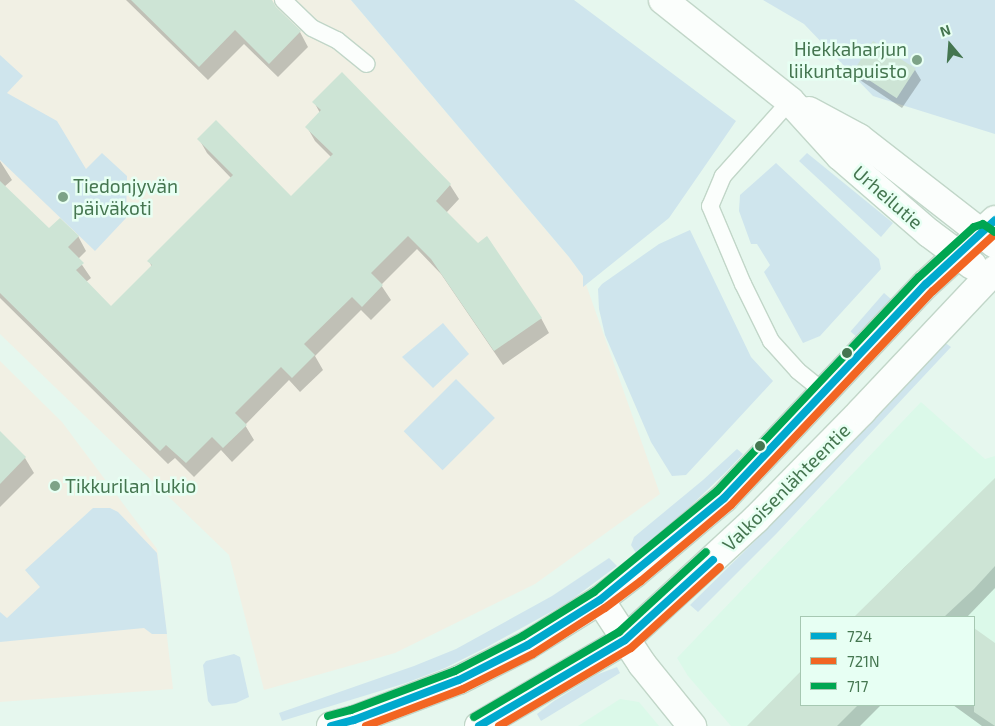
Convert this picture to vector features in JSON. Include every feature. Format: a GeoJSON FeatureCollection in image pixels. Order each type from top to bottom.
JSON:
{"type":"FeatureCollection","features":[{"type":"Feature","properties":{"kind":"main road","name":"Urheilutie"},"geometry":{"type":"LineString","coordinates":[[663,0],[790,101],[840,156],[958,255],[993,276]]}},
{"type":"Feature","properties":{"kind":"main road","name":"Urheilutie"},"geometry":{"type":"LineString","coordinates":[[790,101],[859,138],[990,233]]}},
{"type":"Feature","properties":{"kind":"main road","name":"Valkoisenlähteentie"},"geometry":{"type":"LineString","coordinates":[[331,726],[354,720],[459,680],[528,645],[600,600],[724,498],[926,284],[958,255],[990,233]]}},
{"type":"Feature","properties":{"kind":"main road","name":"Valkoisenlähteentie"},"geometry":{"type":"LineString","coordinates":[[479,726],[625,640],[756,519],[993,276]]}},
{"type":"Feature","properties":{"kind":"main road"},"geometry":{"type":"LineString","coordinates":[[600,600],[642,664],[692,726]]}},
{"type":"Feature","properties":{"kind":"lane"},"geometry":{"type":"LineString","coordinates":[[283,0],[312,28],[337,40],[367,64]]}},
{"type":"Feature","properties":{"kind":"lane"},"geometry":{"type":"LineString","coordinates":[[790,101],[723,176],[710,206],[743,284],[772,341],[798,371],[825,393]]}},
{"type":"Feature","properties":{"kind":"shaded area"},"geometry":{"type":"Polygon","coordinates":[[[0,0],[351,0],[569,257],[583,276],[660,494],[535,584],[395,653],[264,690],[229,555],[0,334],[0,0]]]}},
{"type":"Feature","properties":{"kind":"shaded area"},"geometry":{"type":"Polygon","coordinates":[[[351,0],[574,0],[736,121],[669,218],[583,287],[583,276],[569,257],[351,0]]]}},
{"type":"Feature","properties":{"kind":"shaded area","name":"Hiekkaharjun liikuntapuisto"},"geometry":{"type":"Polygon","coordinates":[[[763,0],[995,0],[995,134],[873,96],[804,24],[763,0]]]}},
{"type":"Feature","properties":{"kind":"shaded area"},"geometry":{"type":"Polygon","coordinates":[[[0,55],[23,76],[7,93],[57,121],[86,169],[102,153],[127,176],[126,218],[95,251],[0,160],[0,55]]]}},
{"type":"Feature","properties":{"kind":"shaded area"},"geometry":{"type":"Polygon","coordinates":[[[807,153],[893,223],[881,237],[799,161],[807,153]]]}},
{"type":"Feature","properties":{"kind":"shaded area"},"geometry":{"type":"Polygon","coordinates":[[[776,163],[879,259],[881,269],[820,336],[803,343],[764,272],[770,265],[757,244],[751,244],[739,211],[740,195],[776,163]]]}},
{"type":"Feature","properties":{"kind":"shaded area"},"geometry":{"type":"Polygon","coordinates":[[[690,230],[751,357],[773,381],[686,475],[672,476],[651,442],[605,335],[599,309],[598,289],[602,284],[659,244],[690,230]]]}},
{"type":"Feature","properties":{"kind":"shaded area"},"geometry":{"type":"Polygon","coordinates":[[[884,293],[892,300],[859,339],[851,331],[884,293]]]}},
{"type":"Feature","properties":{"kind":"shaded area"},"geometry":{"type":"Polygon","coordinates":[[[443,323],[469,354],[433,388],[402,357],[443,323]]]}},
{"type":"Feature","properties":{"kind":"shaded area"},"geometry":{"type":"Polygon","coordinates":[[[944,342],[951,347],[777,533],[698,612],[690,605],[772,524],[944,342]]]}},
{"type":"Feature","properties":{"kind":"shaded area","name":"Tikkurilan lukio"},"geometry":{"type":"Polygon","coordinates":[[[0,361],[62,422],[157,549],[173,689],[0,702],[0,361]]]}},
{"type":"Feature","properties":{"kind":"shaded area"},"geometry":{"type":"Polygon","coordinates":[[[456,379],[495,418],[443,470],[404,431],[456,379]]]}},
{"type":"Feature","properties":{"kind":"shaded area"},"geometry":{"type":"Polygon","coordinates":[[[921,402],[985,459],[995,456],[995,726],[731,726],[688,676],[677,658],[921,402]]]}},
{"type":"Feature","properties":{"kind":"shaded area"},"geometry":{"type":"Polygon","coordinates":[[[737,449],[743,454],[726,472],[678,518],[636,553],[631,545],[634,537],[737,449]]]}},
{"type":"Feature","properties":{"kind":"shaded area"},"geometry":{"type":"Polygon","coordinates":[[[93,508],[110,508],[118,512],[157,553],[167,634],[152,634],[144,628],[0,642],[0,612],[7,618],[40,587],[25,570],[93,508]]]}},
{"type":"Feature","properties":{"kind":"shaded area"},"geometry":{"type":"Polygon","coordinates":[[[609,558],[617,566],[567,603],[445,668],[406,683],[282,721],[279,713],[414,666],[456,649],[552,596],[609,558]]]}},
{"type":"Feature","properties":{"kind":"shaded area"},"geometry":{"type":"Polygon","coordinates":[[[234,654],[240,657],[249,697],[236,703],[212,706],[208,701],[203,665],[206,661],[234,654]]]}},
{"type":"Feature","properties":{"kind":"shaded area"},"geometry":{"type":"Polygon","coordinates":[[[617,667],[620,673],[541,721],[537,714],[554,701],[596,675],[617,667]]]}},
{"type":"Feature","properties":{"kind":"shaded area"},"geometry":{"type":"Polygon","coordinates":[[[620,699],[639,702],[659,726],[578,726],[620,699]]]}},
{"type":"Feature","properties":{"kind":"building"},"geometry":{"type":"Polygon","coordinates":[[[131,0],[272,0],[276,7],[301,31],[269,64],[235,30],[199,67],[131,0]]]}},
{"type":"Feature","properties":{"kind":"building"},"geometry":{"type":"Polygon","coordinates":[[[873,41],[916,69],[897,98],[854,70],[873,41]]]}},
{"type":"Feature","properties":{"kind":"building"},"geometry":{"type":"Polygon","coordinates":[[[342,72],[451,184],[436,201],[478,243],[487,236],[542,318],[494,351],[431,259],[408,236],[371,273],[383,285],[362,307],[352,297],[304,344],[315,355],[292,378],[281,367],[235,413],[247,425],[223,448],[212,437],[186,463],[166,445],[160,451],[0,293],[0,181],[49,228],[60,218],[79,236],[68,247],[84,263],[76,270],[111,306],[152,265],[147,261],[233,175],[197,139],[216,120],[291,196],[333,154],[305,127],[321,110],[312,102],[342,72]]]}},
{"type":"Feature","properties":{"kind":"building"},"geometry":{"type":"Polygon","coordinates":[[[0,431],[26,457],[0,484],[0,431]]]}},
{"type":"Feature","properties":{"kind":"building"},"geometry":{"type":"Polygon","coordinates":[[[995,478],[995,566],[974,589],[945,616],[855,616],[995,478]]]}},
{"type":"Feature","properties":{"kind":"building"},"geometry":{"type":"Polygon","coordinates":[[[975,629],[995,643],[995,726],[974,712],[975,629]]]}},
{"type":"Feature","properties":{"kind":"building"},"geometry":{"type":"Polygon","coordinates":[[[800,672],[800,706],[857,706],[837,726],[747,726],[800,672]]]}},
{"type":"Feature","properties":{"kind":"transit line","name":"724"},"geometry":{"type":"LineString","coordinates":[[331,726],[354,720],[459,680],[528,645],[600,600],[724,498],[926,284],[995,220]]}},
{"type":"Feature","properties":{"kind":"transit line","name":"717"},"geometry":{"type":"LineString","coordinates":[[328,716],[351,710],[455,671],[523,636],[594,592],[717,491],[919,277],[974,227],[983,224],[995,232]]}},
{"type":"Feature","properties":{"kind":"transit line","name":"721N"},"geometry":{"type":"LineString","coordinates":[[366,726],[463,689],[533,654],[605,608],[641,581],[731,505],[933,291],[995,234]]}},
{"type":"Feature","properties":{"kind":"transit line","name":"717"},"geometry":{"type":"LineString","coordinates":[[474,717],[619,632],[706,552]]}},
{"type":"Feature","properties":{"kind":"transit line","name":"724"},"geometry":{"type":"LineString","coordinates":[[479,726],[625,640],[713,560]]}},
{"type":"Feature","properties":{"kind":"transit line","name":"721N"},"geometry":{"type":"LineString","coordinates":[[499,726],[631,648],[720,567]]}},
{"type":"Feature","properties":{"kind":"place","name":"Hiekkaharjun liikuntapuisto"},"geometry":{"type":"Point","coordinates":[917,60]}},
{"type":"Feature","properties":{"kind":"place","name":"Tiedonjyvän päiväkoti"},"geometry":{"type":"Point","coordinates":[63,197]}},
{"type":"Feature","properties":{"kind":"place","name":"Tikkurilan lukio"},"geometry":{"type":"Point","coordinates":[55,486]}}]}
